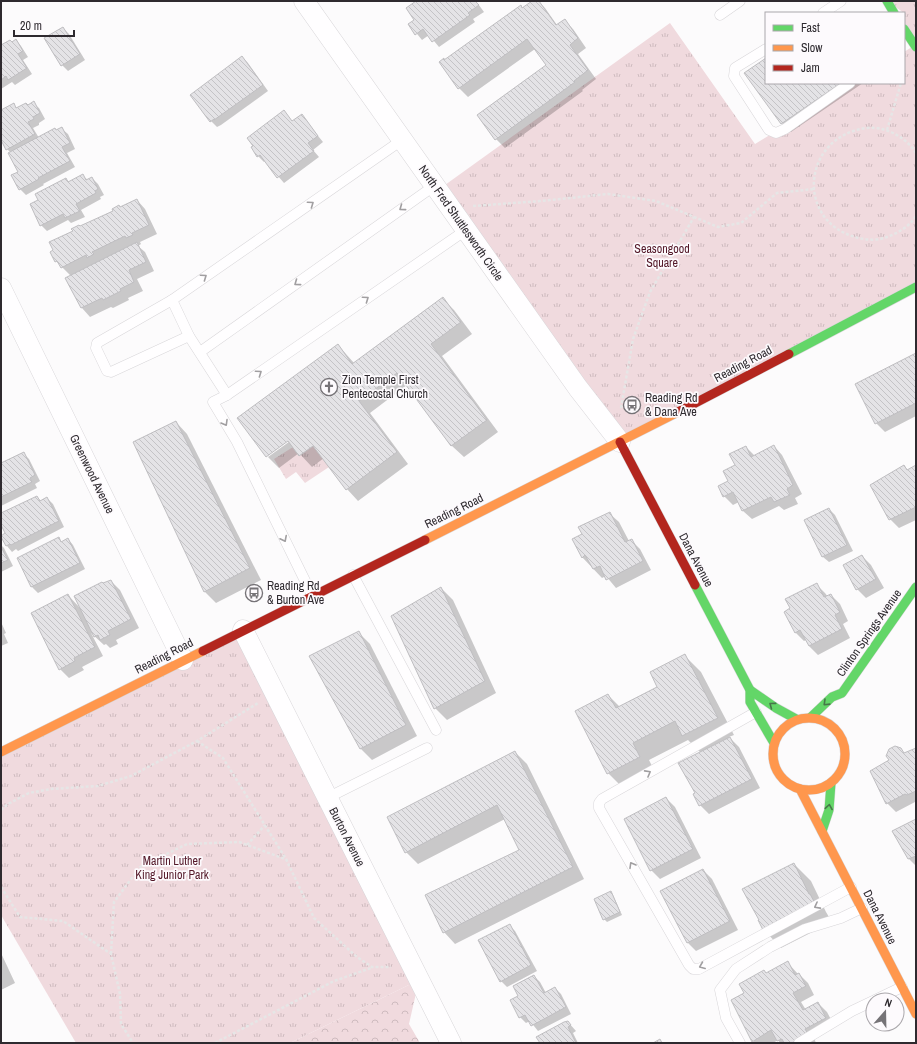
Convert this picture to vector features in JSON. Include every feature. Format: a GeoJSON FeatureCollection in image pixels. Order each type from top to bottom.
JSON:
{"type":"FeatureCollection","features":[{"type":"Feature","properties":{"kind":"street","name":"North Fred Shuttlesworth Circle"},"geometry":{"type":"LineString","coordinates":[[304,1],[578,388],[620,442]]}},
{"type":"Feature","properties":{"kind":"street"},"geometry":{"type":"LineString","coordinates":[[886,1],[893,12]]}},
{"type":"Feature","properties":{"kind":"street"},"geometry":{"type":"LineString","coordinates":[[905,32],[910,44]]}},
{"type":"Feature","properties":{"kind":"street","name":"Greenwood Avenue"},"geometry":{"type":"LineString","coordinates":[[1,288],[183,660]]}},
{"type":"Feature","properties":{"kind":"street","name":"Reading Road"},"geometry":{"type":"LineString","coordinates":[[1,752],[620,442],[916,288]]}},
{"type":"Feature","properties":{"kind":"street","name":"Dana Avenue"},"geometry":{"type":"LineString","coordinates":[[620,442],[750,690],[776,708],[796,719]]}},
{"type":"Feature","properties":{"kind":"street","name":"Clinton Springs Avenue"},"geometry":{"type":"LineString","coordinates":[[811,717],[832,697],[843,697],[916,587]]}},
{"type":"Feature","properties":{"kind":"street","name":"Burton Avenue"},"geometry":{"type":"LineString","coordinates":[[243,630],[452,1043]]}},
{"type":"Feature","properties":{"kind":"street","name":"Dana Avenue"},"geometry":{"type":"LineString","coordinates":[[750,690],[750,702],[774,743]]}},
{"type":"Feature","properties":{"kind":"street"},"geometry":{"type":"LineString","coordinates":[[811,717],[822,719],[831,724],[844,742],[846,753],[844,764],[839,774],[831,783],[822,788],[811,790],[800,789],[789,785],[780,777],[774,766],[772,755],[774,743],[778,733],[786,725],[796,719],[811,717]]}},
{"type":"Feature","properties":{"kind":"street"},"geometry":{"type":"LineString","coordinates":[[838,732],[841,720]]}},
{"type":"Feature","properties":{"kind":"street"},"geometry":{"type":"LineString","coordinates":[[822,831],[829,810],[831,783]]}},
{"type":"Feature","properties":{"kind":"street","name":"Dana Avenue"},"geometry":{"type":"LineString","coordinates":[[800,789],[915,1011]]}},
{"type":"Feature","properties":{"kind":"lane"},"geometry":{"type":"LineString","coordinates":[[720,15],[740,1]]}},
{"type":"Feature","properties":{"kind":"lane"},"geometry":{"type":"LineString","coordinates":[[824,12],[841,1]]}},
{"type":"Feature","properties":{"kind":"lane"},"geometry":{"type":"LineString","coordinates":[[765,50],[735,68],[734,76],[770,130],[776,133],[785,129],[849,84]]}},
{"type":"Feature","properties":{"kind":"lane"},"geometry":{"type":"LineString","coordinates":[[189,336],[111,372],[107,371],[96,348],[97,343],[172,300],[402,140]]}},
{"type":"Feature","properties":{"kind":"lane"},"geometry":{"type":"LineString","coordinates":[[200,352],[434,186]]}},
{"type":"Feature","properties":{"kind":"lane"},"geometry":{"type":"LineString","coordinates":[[312,595],[237,442],[213,402],[227,395],[466,230]]}},
{"type":"Feature","properties":{"kind":"lane"},"geometry":{"type":"LineString","coordinates":[[172,300],[189,336],[227,395]]}},
{"type":"Feature","properties":{"kind":"lane"},"geometry":{"type":"LineString","coordinates":[[353,575],[436,730]]}},
{"type":"Feature","properties":{"kind":"lane"},"geometry":{"type":"LineString","coordinates":[[756,712],[602,799],[599,803],[600,808],[689,965],[693,969],[699,968],[851,887]]}},
{"type":"Feature","properties":{"kind":"lane"},"geometry":{"type":"LineString","coordinates":[[327,798],[427,748]]}},
{"type":"Feature","properties":{"kind":"lane"},"geometry":{"type":"LineString","coordinates":[[740,1043],[726,1018],[720,990],[736,969],[770,947],[805,929],[841,918],[862,908]]}},
{"type":"Feature","properties":{"kind":"lane"},"geometry":{"type":"LineString","coordinates":[[891,992],[902,987]]}},
{"type":"Feature","properties":{"kind":"lane"},"geometry":{"type":"LineString","coordinates":[[799,1043],[865,1004]]}},
{"type":"Feature","properties":{"kind":"path"},"geometry":{"type":"LineString","coordinates":[[887,130],[901,84]]}},
{"type":"Feature","properties":{"kind":"path"},"geometry":{"type":"LineString","coordinates":[[915,218],[900,232],[882,239],[863,240],[845,234],[829,223],[818,207],[814,189],[814,173],[819,158],[829,145],[841,136],[856,130],[871,128],[887,130],[902,138],[916,153]]}},
{"type":"Feature","properties":{"kind":"path"},"geometry":{"type":"LineString","coordinates":[[450,208],[608,194],[656,201],[718,227],[741,223],[776,193],[814,189]]}},
{"type":"Feature","properties":{"kind":"path"},"geometry":{"type":"LineString","coordinates":[[621,408],[633,339],[650,292],[694,217]]}},
{"type":"Feature","properties":{"kind":"path"},"geometry":{"type":"LineString","coordinates":[[1,810],[8,804],[29,793],[51,789],[98,786],[131,776],[197,741],[274,693]]}},
{"type":"Feature","properties":{"kind":"path"},"geometry":{"type":"LineString","coordinates":[[197,741],[223,758],[286,859],[314,918],[357,957],[372,968]]}},
{"type":"Feature","properties":{"kind":"path"},"geometry":{"type":"LineString","coordinates":[[247,845],[265,825]]}},
{"type":"Feature","properties":{"kind":"path"},"geometry":{"type":"LineString","coordinates":[[133,1043],[121,1024],[120,994],[111,954],[114,902],[140,867],[187,844],[239,842],[286,859]]}},
{"type":"Feature","properties":{"kind":"path"},"geometry":{"type":"LineString","coordinates":[[1,887],[20,917],[63,922],[111,954]]}},
{"type":"Feature","properties":{"kind":"path"},"geometry":{"type":"LineString","coordinates":[[215,1043],[334,981],[372,968],[412,966]]}},
{"type":"Feature","properties":{"kind":"green space","name":"Seasongood Square"},"geometry":{"type":"Polygon","coordinates":[[[887,1],[916,1],[916,288],[620,442],[438,190],[670,23],[755,144],[852,84],[905,84],[905,51],[915,45],[905,30],[905,12],[903,12],[887,1]]]}},
{"type":"Feature","properties":{"kind":"green space"},"geometry":{"type":"Polygon","coordinates":[[[313,446],[329,467],[305,483],[296,472],[286,479],[274,459],[293,447],[313,446]]]}},
{"type":"Feature","properties":{"kind":"green space","name":"Martin Luther King Junior Park"},"geometry":{"type":"Polygon","coordinates":[[[243,630],[419,980],[290,1043],[76,1043],[1,915],[1,752],[243,630]]]}},
{"type":"Feature","properties":{"kind":"green space"},"geometry":{"type":"Polygon","coordinates":[[[419,980],[409,1024],[420,1043],[290,1043],[419,980]]]}},
{"type":"Feature","properties":{"kind":"building"},"geometry":{"type":"Polygon","coordinates":[[[416,1],[475,1],[479,5],[468,13],[470,15],[432,42],[423,29],[415,35],[408,24],[414,20],[406,8],[416,1]]]}},
{"type":"Feature","properties":{"kind":"building"},"geometry":{"type":"Polygon","coordinates":[[[532,1],[539,1],[556,25],[565,19],[578,38],[570,45],[588,70],[574,81],[575,82],[495,140],[477,115],[546,65],[527,39],[458,89],[439,62],[444,58],[444,60],[521,5],[522,8],[532,1]]]}},
{"type":"Feature","properties":{"kind":"building"},"geometry":{"type":"Polygon","coordinates":[[[63,27],[80,54],[61,66],[44,38],[63,27]]]}},
{"type":"Feature","properties":{"kind":"building"},"geometry":{"type":"Polygon","coordinates":[[[16,39],[23,51],[18,54],[27,68],[8,80],[6,76],[1,80],[1,45],[10,40],[12,42],[16,39]]]}},
{"type":"Feature","properties":{"kind":"building"},"geometry":{"type":"Polygon","coordinates":[[[242,56],[263,85],[210,122],[190,95],[242,56]]]}},
{"type":"Feature","properties":{"kind":"building"},"geometry":{"type":"Polygon","coordinates":[[[765,59],[765,84],[840,84],[781,124],[744,73],[765,59]]]}},
{"type":"Feature","properties":{"kind":"building"},"geometry":{"type":"Polygon","coordinates":[[[34,101],[40,113],[28,122],[35,134],[6,150],[1,140],[1,110],[14,103],[16,108],[26,103],[28,105],[34,101]]]}},
{"type":"Feature","properties":{"kind":"building"},"geometry":{"type":"Polygon","coordinates":[[[284,110],[292,121],[302,114],[318,136],[308,143],[314,151],[277,178],[260,155],[257,157],[251,147],[253,146],[247,138],[284,110]]]}},
{"type":"Feature","properties":{"kind":"building"},"geometry":{"type":"Polygon","coordinates":[[[62,127],[70,143],[62,147],[70,161],[19,190],[11,175],[18,172],[8,153],[55,128],[56,130],[62,127]]]}},
{"type":"Feature","properties":{"kind":"building"},"geometry":{"type":"Polygon","coordinates":[[[83,174],[86,180],[92,177],[98,189],[95,191],[96,193],[76,204],[80,211],[65,218],[63,214],[40,226],[30,204],[38,200],[35,194],[66,178],[68,182],[83,174]]]}},
{"type":"Feature","properties":{"kind":"building"},"geometry":{"type":"Polygon","coordinates":[[[137,199],[149,225],[132,233],[133,235],[126,238],[125,236],[92,252],[94,254],[87,258],[86,255],[61,268],[57,261],[55,262],[50,252],[53,250],[49,242],[73,231],[71,229],[79,225],[80,226],[113,211],[112,209],[119,205],[120,207],[137,199]]]}},
{"type":"Feature","properties":{"kind":"building"},"geometry":{"type":"Polygon","coordinates":[[[137,242],[146,262],[129,270],[134,282],[120,289],[121,291],[103,300],[102,298],[81,308],[65,278],[137,242]]]}},
{"type":"Feature","properties":{"kind":"building","name":"Zion Temple First Pentecostal Church"},"geometry":{"type":"Polygon","coordinates":[[[443,297],[461,322],[431,344],[487,420],[451,446],[397,373],[359,401],[397,452],[346,490],[313,446],[299,456],[288,441],[266,457],[237,418],[338,344],[352,364],[443,297]]]}},
{"type":"Feature","properties":{"kind":"building"},"geometry":{"type":"Polygon","coordinates":[[[916,353],[916,403],[875,424],[855,384],[916,353]]]}},
{"type":"Feature","properties":{"kind":"building"},"geometry":{"type":"Polygon","coordinates":[[[176,421],[250,568],[204,592],[133,442],[176,421]]]}},
{"type":"Feature","properties":{"kind":"building"},"geometry":{"type":"Polygon","coordinates":[[[774,445],[793,485],[787,489],[790,495],[774,502],[771,497],[742,511],[733,492],[723,497],[718,486],[728,481],[723,471],[735,465],[729,454],[746,446],[751,457],[774,445]]]}},
{"type":"Feature","properties":{"kind":"building"},"geometry":{"type":"Polygon","coordinates":[[[24,452],[35,475],[30,478],[32,482],[1,497],[1,463],[24,452]]]}},
{"type":"Feature","properties":{"kind":"building"},"geometry":{"type":"Polygon","coordinates":[[[904,465],[907,470],[916,465],[916,507],[889,520],[870,485],[904,465]]]}},
{"type":"Feature","properties":{"kind":"building"},"geometry":{"type":"Polygon","coordinates":[[[37,496],[40,501],[47,497],[59,521],[11,545],[6,546],[1,537],[5,533],[1,525],[1,513],[37,496]]]}},
{"type":"Feature","properties":{"kind":"building"},"geometry":{"type":"Polygon","coordinates":[[[829,508],[847,545],[822,557],[804,520],[829,508]]]}},
{"type":"Feature","properties":{"kind":"building"},"geometry":{"type":"Polygon","coordinates":[[[610,512],[625,542],[632,539],[643,561],[606,580],[600,566],[593,569],[585,555],[582,558],[572,539],[582,534],[578,527],[610,512]]]}},
{"type":"Feature","properties":{"kind":"building"},"geometry":{"type":"Polygon","coordinates":[[[59,537],[61,542],[68,538],[80,563],[31,587],[17,558],[59,537]]]}},
{"type":"Feature","properties":{"kind":"building"},"geometry":{"type":"Polygon","coordinates":[[[1,547],[8,560],[1,563],[1,547]]]}},
{"type":"Feature","properties":{"kind":"building"},"geometry":{"type":"Polygon","coordinates":[[[862,555],[876,579],[856,590],[843,565],[862,555]]]}},
{"type":"Feature","properties":{"kind":"building"},"geometry":{"type":"Polygon","coordinates":[[[111,580],[131,619],[108,631],[110,635],[100,640],[98,635],[94,637],[74,596],[102,582],[111,580]]]}},
{"type":"Feature","properties":{"kind":"building"},"geometry":{"type":"Polygon","coordinates":[[[817,583],[824,597],[831,594],[840,612],[835,615],[842,629],[809,646],[800,630],[795,633],[784,612],[790,608],[785,599],[817,583]]]}},
{"type":"Feature","properties":{"kind":"building"},"geometry":{"type":"Polygon","coordinates":[[[441,587],[485,681],[434,709],[391,616],[441,587]]]}},
{"type":"Feature","properties":{"kind":"building"},"geometry":{"type":"Polygon","coordinates":[[[68,594],[95,647],[74,658],[75,661],[59,670],[31,613],[68,594]]]}},
{"type":"Feature","properties":{"kind":"building"},"geometry":{"type":"Polygon","coordinates":[[[359,631],[406,725],[360,749],[309,656],[359,631]]]}},
{"type":"Feature","properties":{"kind":"building"},"geometry":{"type":"Polygon","coordinates":[[[685,654],[718,718],[682,736],[675,721],[633,743],[640,757],[607,774],[575,711],[608,694],[616,708],[657,687],[650,672],[685,654]]]}},
{"type":"Feature","properties":{"kind":"building"},"geometry":{"type":"Polygon","coordinates":[[[730,737],[752,779],[699,806],[693,794],[695,793],[678,763],[730,737]]]}},
{"type":"Feature","properties":{"kind":"building"},"geometry":{"type":"Polygon","coordinates":[[[895,746],[901,748],[904,753],[916,748],[916,791],[907,795],[905,794],[886,804],[870,771],[889,760],[886,756],[889,749],[895,746]]]}},
{"type":"Feature","properties":{"kind":"building"},"geometry":{"type":"Polygon","coordinates":[[[515,751],[573,867],[443,933],[425,895],[519,850],[497,805],[405,853],[387,817],[515,751]]]}},
{"type":"Feature","properties":{"kind":"building"},"geometry":{"type":"Polygon","coordinates":[[[666,797],[693,849],[650,871],[624,819],[666,797]]]}},
{"type":"Feature","properties":{"kind":"building"},"geometry":{"type":"Polygon","coordinates":[[[916,819],[916,856],[908,859],[892,831],[916,819]]]}},
{"type":"Feature","properties":{"kind":"building"},"geometry":{"type":"Polygon","coordinates":[[[794,863],[816,905],[764,932],[742,889],[794,863]]]}},
{"type":"Feature","properties":{"kind":"building"},"geometry":{"type":"Polygon","coordinates":[[[703,869],[730,921],[687,943],[660,891],[703,869]]]}},
{"type":"Feature","properties":{"kind":"building"},"geometry":{"type":"Polygon","coordinates":[[[611,891],[620,912],[603,920],[594,899],[611,891]]]}},
{"type":"Feature","properties":{"kind":"building"},"geometry":{"type":"Polygon","coordinates":[[[510,924],[531,965],[500,982],[478,940],[510,924]]]}},
{"type":"Feature","properties":{"kind":"building"},"geometry":{"type":"Polygon","coordinates":[[[788,961],[795,975],[799,973],[806,986],[793,993],[803,1010],[818,1002],[826,1018],[805,1029],[808,1034],[792,1043],[784,1043],[782,1039],[777,1041],[771,1030],[752,1042],[731,1000],[744,993],[739,984],[764,970],[766,973],[788,961]]]}},
{"type":"Feature","properties":{"kind":"building"},"geometry":{"type":"Polygon","coordinates":[[[534,975],[544,993],[555,987],[566,1007],[531,1026],[525,1015],[519,1018],[510,1000],[518,996],[513,986],[534,975]]]}},
{"type":"Feature","properties":{"kind":"building"},"geometry":{"type":"Polygon","coordinates":[[[568,1021],[571,1025],[568,1027],[576,1043],[540,1043],[536,1037],[564,1022],[568,1021]]]}},
{"type":"Feature","properties":{"kind":"building"},"geometry":{"type":"Polygon","coordinates":[[[660,1039],[662,1043],[653,1043],[660,1039]]]}},
{"type":"Feature","properties":{"kind":"traffic: fast"},"geometry":{"type":"LineString","coordinates":[[887,1],[893,12]]}},
{"type":"Feature","properties":{"kind":"traffic: fast"},"geometry":{"type":"LineString","coordinates":[[905,30],[916,47]]}},
{"type":"Feature","properties":{"kind":"traffic: fast"},"geometry":{"type":"LineString","coordinates":[[789,354],[916,287]]}},
{"type":"Feature","properties":{"kind":"traffic: fast"},"geometry":{"type":"LineString","coordinates":[[695,585],[750,690],[750,702],[774,743]]}},
{"type":"Feature","properties":{"kind":"traffic: fast"},"geometry":{"type":"LineString","coordinates":[[811,717],[832,697],[842,693],[916,587]]}},
{"type":"Feature","properties":{"kind":"traffic: fast"},"geometry":{"type":"LineString","coordinates":[[750,690],[776,708],[796,719]]}},
{"type":"Feature","properties":{"kind":"traffic: fast"},"geometry":{"type":"LineString","coordinates":[[822,831],[829,810],[831,783]]}},
{"type":"Feature","properties":{"kind":"traffic: slow"},"geometry":{"type":"LineString","coordinates":[[425,540],[678,412]]}},
{"type":"Feature","properties":{"kind":"traffic: slow"},"geometry":{"type":"LineString","coordinates":[[1,752],[203,651]]}},
{"type":"Feature","properties":{"kind":"traffic: slow"},"geometry":{"type":"LineString","coordinates":[[802,718],[816,718],[823,720],[835,728],[843,740],[845,754],[843,768],[835,780],[823,788],[816,790],[802,790],[795,788],[783,780],[775,768],[773,761],[773,747],[775,740],[783,728],[795,720],[802,718]]}},
{"type":"Feature","properties":{"kind":"traffic: slow"},"geometry":{"type":"LineString","coordinates":[[800,789],[916,1014]]}},
{"type":"Feature","properties":{"kind":"traffic: jam"},"geometry":{"type":"LineString","coordinates":[[678,412],[789,354]]}},
{"type":"Feature","properties":{"kind":"traffic: jam"},"geometry":{"type":"LineString","coordinates":[[620,442],[695,585]]}},
{"type":"Feature","properties":{"kind":"traffic: jam"},"geometry":{"type":"LineString","coordinates":[[203,651],[425,540]]}},
{"type":"Feature","properties":{"kind":"place","name":"Zion Temple First Pentecostal Church"},"geometry":{"type":"Point","coordinates":[329,387]}},
{"type":"Feature","properties":{"kind":"place","name":"Reading Rd & Dana Ave"},"geometry":{"type":"Point","coordinates":[632,405]}},
{"type":"Feature","properties":{"kind":"place","name":"Reading Rd & Burton Ave"},"geometry":{"type":"Point","coordinates":[254,593]}}]}
